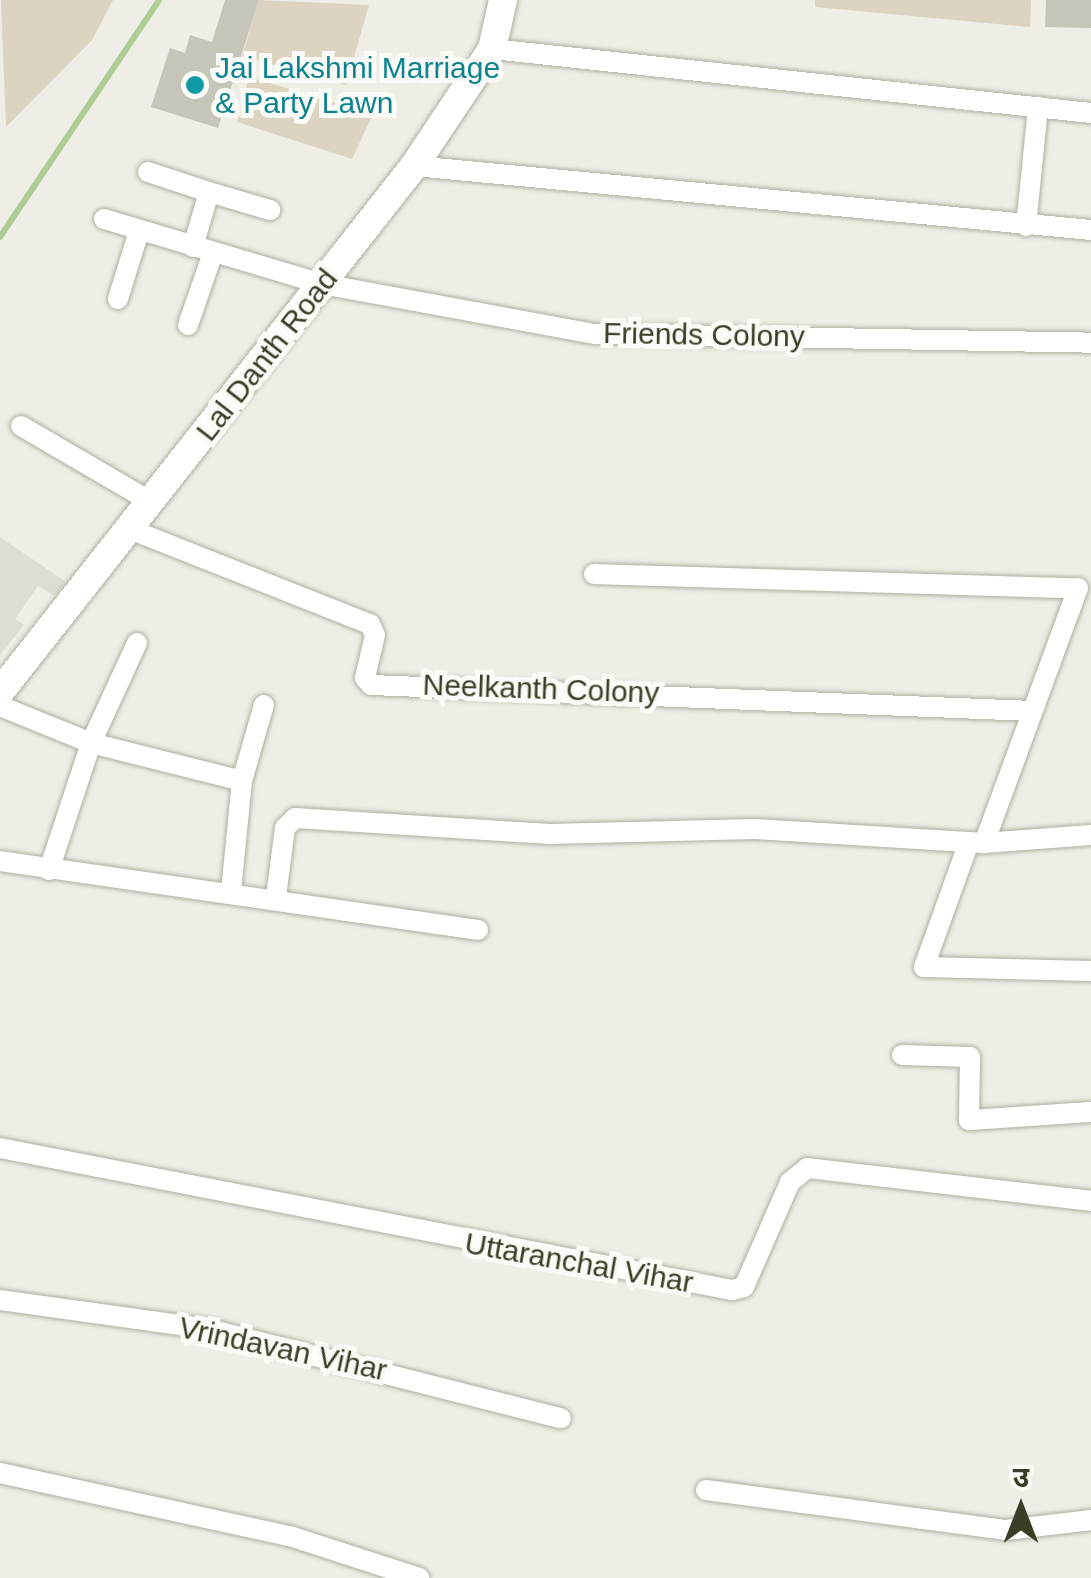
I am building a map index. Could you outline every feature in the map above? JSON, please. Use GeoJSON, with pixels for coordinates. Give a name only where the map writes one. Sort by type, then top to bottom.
{"type":"FeatureCollection","features":[{"type":"Feature","properties":{"kind":"street","name":"Lal Danth Road"},"geometry":{"type":"LineString","coordinates":[[0,692],[132,530],[414,166],[492,49],[503,0]]}},
{"type":"Feature","properties":{"kind":"street"},"geometry":{"type":"LineString","coordinates":[[492,49],[1091,113]]}},
{"type":"Feature","properties":{"kind":"street"},"geometry":{"type":"LineString","coordinates":[[1026,226],[1038,108]]}},
{"type":"Feature","properties":{"kind":"street"},"geometry":{"type":"LineString","coordinates":[[414,166],[1091,230]]}},
{"type":"Feature","properties":{"kind":"street"},"geometry":{"type":"LineString","coordinates":[[148,172],[270,210]]}},
{"type":"Feature","properties":{"kind":"street"},"geometry":{"type":"LineString","coordinates":[[188,326],[203,250],[208,192]]}},
{"type":"Feature","properties":{"kind":"street","name":"Friends Colony"},"geometry":{"type":"LineString","coordinates":[[104,220],[322,284],[595,334],[1091,343]]}},
{"type":"Feature","properties":{"kind":"street"},"geometry":{"type":"LineString","coordinates":[[118,299],[139,231]]}},
{"type":"Feature","properties":{"kind":"street"},"geometry":{"type":"LineString","coordinates":[[21,426],[153,503]]}},
{"type":"Feature","properties":{"kind":"street","name":"Neelkanth Colony"},"geometry":{"type":"LineString","coordinates":[[132,530],[370,624],[375,635],[364,678],[371,685],[1032,711]]}},
{"type":"Feature","properties":{"kind":"street"},"geometry":{"type":"LineString","coordinates":[[594,574],[1078,588],[1032,711],[924,967],[1091,971]]}},
{"type":"Feature","properties":{"kind":"street"},"geometry":{"type":"LineString","coordinates":[[49,870],[90,744],[137,643]]}},
{"type":"Feature","properties":{"kind":"street"},"geometry":{"type":"LineString","coordinates":[[231,892],[242,781],[264,705]]}},
{"type":"Feature","properties":{"kind":"street"},"geometry":{"type":"LineString","coordinates":[[0,706],[90,744],[242,781]]}},
{"type":"Feature","properties":{"kind":"street"},"geometry":{"type":"LineString","coordinates":[[276,897],[286,828],[295,818],[550,834],[754,829],[976,843],[1091,835]]}},
{"type":"Feature","properties":{"kind":"street"},"geometry":{"type":"LineString","coordinates":[[0,861],[276,897],[478,930]]}},
{"type":"Feature","properties":{"kind":"street"},"geometry":{"type":"LineString","coordinates":[[902,1056],[970,1057],[969,1120],[1091,1112]]}},
{"type":"Feature","properties":{"kind":"street","name":"Uttaranchal Vihar"},"geometry":{"type":"LineString","coordinates":[[0,1148],[732,1290],[744,1287],[790,1182],[807,1168],[1091,1201]]}},
{"type":"Feature","properties":{"kind":"street","name":"Vrindavan Vihar"},"geometry":{"type":"LineString","coordinates":[[0,1300],[208,1329],[561,1418]]}},
{"type":"Feature","properties":{"kind":"street"},"geometry":{"type":"LineString","coordinates":[[0,1472],[290,1536],[419,1578]]}},
{"type":"Feature","properties":{"kind":"street"},"geometry":{"type":"LineString","coordinates":[[706,1490],[1006,1530],[1091,1520]]}},
{"type":"Feature","properties":{"kind":"shaded area"},"geometry":{"type":"Polygon","coordinates":[[[1,0],[113,0],[92,40],[6,127],[1,0]]]}},
{"type":"Feature","properties":{"kind":"shaded area"},"geometry":{"type":"Polygon","coordinates":[[[259,0],[369,5],[346,85],[242,56],[259,0]]]}},
{"type":"Feature","properties":{"kind":"shaded area"},"geometry":{"type":"Polygon","coordinates":[[[815,0],[1031,0],[1030,27],[815,7],[815,0]]]}},
{"type":"Feature","properties":{"kind":"shaded area"},"geometry":{"type":"Polygon","coordinates":[[[249,77],[373,114],[352,159],[237,122],[249,77]]]}},
{"type":"Feature","properties":{"kind":"shaded area"},"geometry":{"type":"Polygon","coordinates":[[[0,537],[66,582],[54,596],[38,586],[15,619],[24,625],[0,655],[0,537]]]}},
{"type":"Feature","properties":{"kind":"building","name":"Jai Lakshmi Marriage & Party Lawn"},"geometry":{"type":"Polygon","coordinates":[[[225,0],[259,0],[218,128],[151,107],[170,48],[185,53],[190,35],[212,42],[225,0]]]}},
{"type":"Feature","properties":{"kind":"building"},"geometry":{"type":"Polygon","coordinates":[[[1046,0],[1091,0],[1091,28],[1045,27],[1046,0]]]}},
{"type":"Feature","properties":{"kind":"waterway"},"geometry":{"type":"LineString","coordinates":[[0,237],[159,0]]}},
{"type":"Feature","properties":{"kind":"place","name":"Jai Lakshmi Marriage & Party Lawn"},"geometry":{"type":"Point","coordinates":[195,85]}}]}
